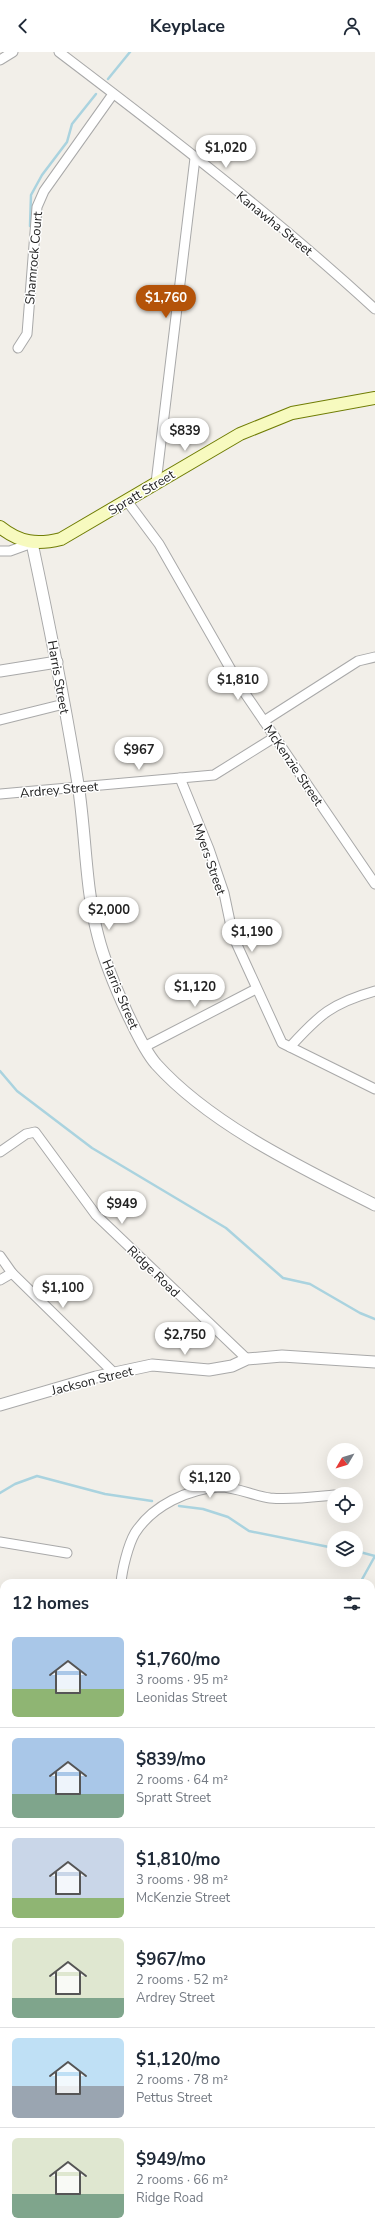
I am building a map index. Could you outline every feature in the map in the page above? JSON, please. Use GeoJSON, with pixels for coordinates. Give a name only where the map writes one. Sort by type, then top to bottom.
{"type":"FeatureCollection","features":[{"type":"Feature","properties":{"kind":"main road","name":"Spratt Street"},"geometry":{"type":"LineString","coordinates":[[0,526],[10,535],[32,543],[61,539],[240,434],[268,421],[307,410],[375,398]]}},
{"type":"Feature","properties":{"kind":"street"},"geometry":{"type":"LineString","coordinates":[[0,60],[13,52]]}},
{"type":"Feature","properties":{"kind":"street","name":"Kanawha Street"},"geometry":{"type":"LineString","coordinates":[[58,52],[195,158],[326,264],[375,309]]}},
{"type":"Feature","properties":{"kind":"street","name":"Shamrock Court"},"geometry":{"type":"LineString","coordinates":[[18,348],[27,334],[37,207],[44,191],[113,94]]}},
{"type":"Feature","properties":{"kind":"street"},"geometry":{"type":"LineString","coordinates":[[156,483],[195,158]]}},
{"type":"Feature","properties":{"kind":"street","name":"McKenzie Street"},"geometry":{"type":"LineString","coordinates":[[127,501],[159,544],[242,689],[375,884]]}},
{"type":"Feature","properties":{"kind":"street"},"geometry":{"type":"LineString","coordinates":[[0,551],[10,552],[32,543]]}},
{"type":"Feature","properties":{"kind":"street","name":"Harris Street"},"geometry":{"type":"LineString","coordinates":[[32,543],[57,662],[78,788],[98,935],[111,978],[144,1047],[155,1062],[174,1081],[244,1133],[286,1160],[375,1205]]}},
{"type":"Feature","properties":{"kind":"street"},"geometry":{"type":"LineString","coordinates":[[264,721],[358,661],[375,657]]}},
{"type":"Feature","properties":{"kind":"street"},"geometry":{"type":"LineString","coordinates":[[0,672],[57,662]]}},
{"type":"Feature","properties":{"kind":"street"},"geometry":{"type":"LineString","coordinates":[[0,720],[64,704]]}},
{"type":"Feature","properties":{"kind":"street","name":"Ardrey Street"},"geometry":{"type":"LineString","coordinates":[[0,794],[214,776],[275,736]]}},
{"type":"Feature","properties":{"kind":"street","name":"Myers Street"},"geometry":{"type":"LineString","coordinates":[[180,778],[209,848],[224,893],[233,936],[282,1043],[375,1089]]}},
{"type":"Feature","properties":{"kind":"street"},"geometry":{"type":"LineString","coordinates":[[144,1047],[256,989]]}},
{"type":"Feature","properties":{"kind":"street"},"geometry":{"type":"LineString","coordinates":[[290,1047],[314,1020],[330,1008],[348,999],[375,991]]}},
{"type":"Feature","properties":{"kind":"street","name":"Ridge Road"},"geometry":{"type":"LineString","coordinates":[[0,1152],[26,1134],[35,1132],[96,1215],[247,1359]]}},
{"type":"Feature","properties":{"kind":"street"},"geometry":{"type":"LineString","coordinates":[[0,1256],[12,1273],[114,1373]]}},
{"type":"Feature","properties":{"kind":"street"},"geometry":{"type":"LineString","coordinates":[[0,1280],[12,1273]]}},
{"type":"Feature","properties":{"kind":"street","name":"Jackson Street"},"geometry":{"type":"LineString","coordinates":[[0,1405],[114,1373],[152,1365],[209,1370],[232,1366],[247,1359],[282,1356],[375,1362]]}},
{"type":"Feature","properties":{"kind":"street"},"geometry":{"type":"LineString","coordinates":[[121,1579],[122,1571],[135,1534],[155,1511],[189,1492],[221,1487],[270,1498],[301,1499],[327,1496]]}},
{"type":"Feature","properties":{"kind":"street"},"geometry":{"type":"LineString","coordinates":[[0,1542],[67,1553]]}},
{"type":"Feature","properties":{"kind":"waterway"},"geometry":{"type":"LineString","coordinates":[[108,79],[130,52]]}},
{"type":"Feature","properties":{"kind":"waterway"},"geometry":{"type":"LineString","coordinates":[[30,226],[31,195],[42,175],[67,142],[72,124],[96,94]]}},
{"type":"Feature","properties":{"kind":"waterway"},"geometry":{"type":"LineString","coordinates":[[0,1071],[17,1091],[92,1148],[226,1228],[283,1278],[310,1284],[360,1313],[375,1319]]}},
{"type":"Feature","properties":{"kind":"waterway"},"geometry":{"type":"LineString","coordinates":[[0,1493],[15,1484],[37,1476],[105,1494],[152,1501]]}},
{"type":"Feature","properties":{"kind":"waterway"},"geometry":{"type":"LineString","coordinates":[[179,1506],[203,1509],[228,1517],[249,1531],[327,1547]]}},
{"type":"Feature","properties":{"kind":"waterway"},"geometry":{"type":"LineString","coordinates":[[363,1553],[375,1556]]}},
{"type":"Feature","properties":{"kind":"waterway"},"geometry":{"type":"LineString","coordinates":[[362,1579],[375,1556]]}}]}
